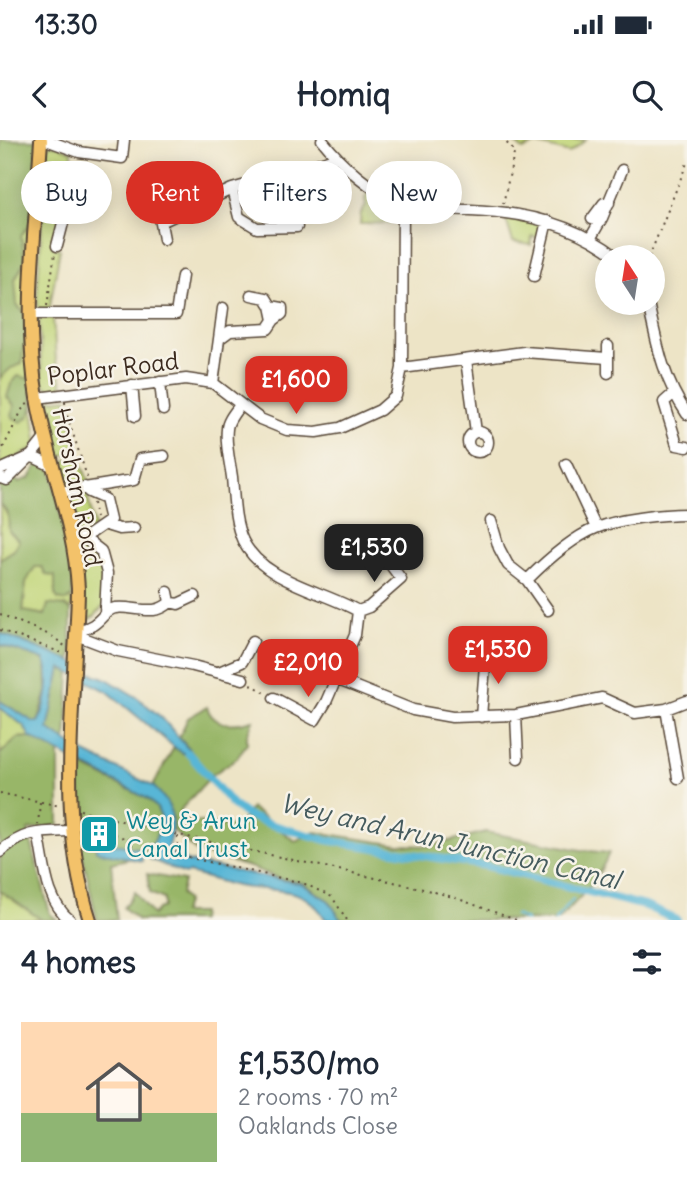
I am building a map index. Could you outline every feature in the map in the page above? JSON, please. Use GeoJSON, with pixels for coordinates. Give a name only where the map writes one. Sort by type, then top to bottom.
{"type":"FeatureCollection","features":[{"type":"Feature","properties":{"kind":"main road","name":"Horsham Road"},"geometry":{"type":"LineString","coordinates":[[41,161],[43,140]]}},
{"type":"Feature","properties":{"kind":"main road","name":"Horsham Road"},"geometry":{"type":"LineString","coordinates":[[36,224],[32,283],[39,314],[33,358],[37,398],[60,492],[78,539],[77,633],[73,654],[72,831],[79,885],[90,920]]}},
{"type":"Feature","properties":{"kind":"street"},"geometry":{"type":"LineString","coordinates":[[43,140],[79,152],[122,158],[124,140]]}},
{"type":"Feature","properties":{"kind":"street"},"geometry":{"type":"LineString","coordinates":[[322,140],[336,157],[366,182]]}},
{"type":"Feature","properties":{"kind":"street"},"geometry":{"type":"LineString","coordinates":[[224,193],[336,157]]}},
{"type":"Feature","properties":{"kind":"street"},"geometry":{"type":"LineString","coordinates":[[590,239],[622,170]]}},
{"type":"Feature","properties":{"kind":"street"},"geometry":{"type":"LineString","coordinates":[[232,189],[239,217],[257,229],[297,227]]}},
{"type":"Feature","properties":{"kind":"street"},"geometry":{"type":"LineString","coordinates":[[592,219],[604,202],[609,203]]}},
{"type":"Feature","properties":{"kind":"street"},"geometry":{"type":"LineString","coordinates":[[462,210],[501,212],[547,220],[599,245]]}},
{"type":"Feature","properties":{"kind":"street"},"geometry":{"type":"LineString","coordinates":[[534,276],[547,220]]}},
{"type":"Feature","properties":{"kind":"street"},"geometry":{"type":"LineString","coordinates":[[57,246],[63,224]]}},
{"type":"Feature","properties":{"kind":"street"},"geometry":{"type":"LineString","coordinates":[[161,224],[164,239]]}},
{"type":"Feature","properties":{"kind":"street","name":"Poplar Road"},"geometry":{"type":"LineString","coordinates":[[37,398],[187,379],[213,383],[260,419],[287,430],[316,432],[340,428],[380,410],[396,396],[402,368],[403,224]]}},
{"type":"Feature","properties":{"kind":"street"},"geometry":{"type":"LineString","coordinates":[[39,314],[176,314],[182,276]]}},
{"type":"Feature","properties":{"kind":"street"},"geometry":{"type":"LineString","coordinates":[[219,339],[230,331],[268,329],[274,320],[271,306],[266,298],[251,295]]}},
{"type":"Feature","properties":{"kind":"street"},"geometry":{"type":"LineString","coordinates":[[213,383],[223,308]]}},
{"type":"Feature","properties":{"kind":"street"},"geometry":{"type":"LineString","coordinates":[[650,315],[658,353],[673,394],[687,414]]}},
{"type":"Feature","properties":{"kind":"street"},"geometry":{"type":"LineString","coordinates":[[608,346],[608,373]]}},
{"type":"Feature","properties":{"kind":"street"},"geometry":{"type":"LineString","coordinates":[[402,368],[524,352],[607,358]]}},
{"type":"Feature","properties":{"kind":"street"},"geometry":{"type":"LineString","coordinates":[[466,360],[476,432]]}},
{"type":"Feature","properties":{"kind":"street"},"geometry":{"type":"LineString","coordinates":[[160,382],[163,410]]}},
{"type":"Feature","properties":{"kind":"street"},"geometry":{"type":"LineString","coordinates":[[132,384],[135,416]]}},
{"type":"Feature","properties":{"kind":"street"},"geometry":{"type":"LineString","coordinates":[[673,394],[664,401],[677,445],[687,447]]}},
{"type":"Feature","properties":{"kind":"street"},"geometry":{"type":"LineString","coordinates":[[240,405],[226,426],[237,520],[244,542],[258,561],[280,576],[337,599],[358,611],[369,607],[401,579],[384,556]]}},
{"type":"Feature","properties":{"kind":"street"},"geometry":{"type":"LineString","coordinates":[[0,478],[7,480],[46,437]]}},
{"type":"Feature","properties":{"kind":"street"},"geometry":{"type":"LineString","coordinates":[[0,470],[31,456],[54,467]]}},
{"type":"Feature","properties":{"kind":"street"},"geometry":{"type":"LineString","coordinates":[[60,492],[134,480],[140,459],[164,456]]}},
{"type":"Feature","properties":{"kind":"street"},"geometry":{"type":"LineString","coordinates":[[566,464],[596,528]]}},
{"type":"Feature","properties":{"kind":"street"},"geometry":{"type":"LineString","coordinates":[[78,539],[110,520],[107,502],[103,496],[88,489]]}},
{"type":"Feature","properties":{"kind":"street"},"geometry":{"type":"LineString","coordinates":[[527,580],[546,561],[596,528],[669,514],[687,514]]}},
{"type":"Feature","properties":{"kind":"street"},"geometry":{"type":"LineString","coordinates":[[491,521],[499,548],[508,565],[527,580],[548,610]]}},
{"type":"Feature","properties":{"kind":"street"},"geometry":{"type":"LineString","coordinates":[[102,527],[119,530],[134,528]]}},
{"type":"Feature","properties":{"kind":"street"},"geometry":{"type":"LineString","coordinates":[[77,633],[100,622],[105,613],[107,573],[101,551],[78,539]]}},
{"type":"Feature","properties":{"kind":"street"},"geometry":{"type":"LineString","coordinates":[[105,613],[115,608],[141,611],[166,606],[169,597],[178,604],[195,596]]}},
{"type":"Feature","properties":{"kind":"street"},"geometry":{"type":"LineString","coordinates":[[274,698],[315,720],[326,702],[355,635],[358,611]]}},
{"type":"Feature","properties":{"kind":"street"},"geometry":{"type":"LineString","coordinates":[[77,633],[118,651],[243,679]]}},
{"type":"Feature","properties":{"kind":"street"},"geometry":{"type":"LineString","coordinates":[[219,672],[242,663],[253,641]]}},
{"type":"Feature","properties":{"kind":"street"},"geometry":{"type":"LineString","coordinates":[[481,717],[486,652]]}},
{"type":"Feature","properties":{"kind":"street"},"geometry":{"type":"LineString","coordinates":[[336,679],[414,710],[452,717],[516,715],[602,698],[635,713],[666,709],[687,701]]}},
{"type":"Feature","properties":{"kind":"street"},"geometry":{"type":"LineString","coordinates":[[666,709],[678,778]]}},
{"type":"Feature","properties":{"kind":"street"},"geometry":{"type":"LineString","coordinates":[[516,715],[518,758]]}},
{"type":"Feature","properties":{"kind":"street"},"geometry":{"type":"LineString","coordinates":[[0,852],[14,839],[38,833],[72,831]]}},
{"type":"Feature","properties":{"kind":"street"},"geometry":{"type":"LineString","coordinates":[[38,833],[52,898],[70,920]]}},
{"type":"Feature","properties":{"kind":"path"},"geometry":{"type":"LineString","coordinates":[[501,212],[514,154],[514,150],[504,140]]}},
{"type":"Feature","properties":{"kind":"path"},"geometry":{"type":"LineString","coordinates":[[654,245],[687,163]]}},
{"type":"Feature","properties":{"kind":"path"},"geometry":{"type":"LineString","coordinates":[[39,314],[57,246]]}},
{"type":"Feature","properties":{"kind":"path"},"geometry":{"type":"LineString","coordinates":[[64,394],[66,412],[81,452],[88,489],[102,527]]}},
{"type":"Feature","properties":{"kind":"path"},"geometry":{"type":"LineString","coordinates":[[0,454],[24,406],[37,398]]}},
{"type":"Feature","properties":{"kind":"path"},"geometry":{"type":"LineString","coordinates":[[0,614],[51,636],[73,654]]}},
{"type":"Feature","properties":{"kind":"path"},"geometry":{"type":"LineString","coordinates":[[0,630],[69,656],[73,654]]}},
{"type":"Feature","properties":{"kind":"path"},"geometry":{"type":"LineString","coordinates":[[243,679],[274,698]]}},
{"type":"Feature","properties":{"kind":"path"},"geometry":{"type":"LineString","coordinates":[[0,793],[412,886],[516,920]]}},
{"type":"Feature","properties":{"kind":"path"},"geometry":{"type":"LineString","coordinates":[[38,833],[40,802]]}},
{"type":"Feature","properties":{"kind":"path"},"geometry":{"type":"LineString","coordinates":[[88,813],[96,827],[103,832],[132,841],[132,846]]}},
{"type":"Feature","properties":{"kind":"path"},"geometry":{"type":"LineString","coordinates":[[178,835],[177,851],[191,858],[303,883],[332,897],[347,920]]}},
{"type":"Feature","properties":{"kind":"path"},"geometry":{"type":"LineString","coordinates":[[502,915],[503,920]]}},
{"type":"Feature","properties":{"kind":"green space"},"geometry":{"type":"Polygon","coordinates":[[[0,140],[37,140],[36,161],[21,161],[21,224],[34,224],[29,372],[37,441],[33,449],[0,466],[0,140]]]}},
{"type":"Feature","properties":{"kind":"green space"},"geometry":{"type":"Polygon","coordinates":[[[0,140],[37,140],[36,161],[21,161],[21,224],[31,224],[21,235],[25,261],[15,279],[17,305],[28,317],[28,342],[23,348],[22,364],[11,368],[0,378],[0,140]]]}},
{"type":"Feature","properties":{"kind":"green space"},"geometry":{"type":"Polygon","coordinates":[[[512,140],[586,140],[569,153],[536,144],[523,150],[512,140]]]}},
{"type":"Feature","properties":{"kind":"green space"},"geometry":{"type":"Polygon","coordinates":[[[51,144],[72,151],[72,161],[47,161],[48,146],[51,144]]]}},
{"type":"Feature","properties":{"kind":"green space"},"geometry":{"type":"Polygon","coordinates":[[[366,206],[366,224],[360,224],[361,213],[366,206]]]}},
{"type":"Feature","properties":{"kind":"green space"},"geometry":{"type":"Polygon","coordinates":[[[505,216],[542,223],[540,238],[532,236],[531,245],[513,242],[505,216]]]}},
{"type":"Feature","properties":{"kind":"green space"},"geometry":{"type":"Polygon","coordinates":[[[42,224],[60,224],[52,244],[54,248],[60,249],[49,311],[39,311],[37,299],[42,224]]]}},
{"type":"Feature","properties":{"kind":"green space"},"geometry":{"type":"Polygon","coordinates":[[[53,317],[56,361],[63,388],[52,390],[44,385],[42,378],[39,319],[53,317]]]}},
{"type":"Feature","properties":{"kind":"green space"},"geometry":{"type":"Polygon","coordinates":[[[18,376],[30,379],[33,398],[30,414],[21,422],[12,417],[14,405],[7,397],[11,384],[18,376]]]}},
{"type":"Feature","properties":{"kind":"green space"},"geometry":{"type":"Polygon","coordinates":[[[67,398],[77,450],[58,458],[46,401],[67,398]]]}},
{"type":"Feature","properties":{"kind":"green space"},"geometry":{"type":"Polygon","coordinates":[[[78,456],[90,485],[65,489],[59,463],[78,456]]]}},
{"type":"Feature","properties":{"kind":"green space"},"geometry":{"type":"Polygon","coordinates":[[[39,463],[52,470],[73,577],[72,597],[67,601],[58,599],[55,594],[55,576],[46,575],[42,567],[35,567],[26,582],[23,611],[45,615],[48,604],[65,606],[71,610],[71,661],[0,633],[0,559],[14,550],[19,541],[9,531],[8,514],[0,503],[0,482],[13,479],[19,482],[30,478],[39,463]]]}},
{"type":"Feature","properties":{"kind":"green space"},"geometry":{"type":"Polygon","coordinates":[[[86,490],[95,528],[77,535],[67,493],[86,490]]]}},
{"type":"Feature","properties":{"kind":"green space"},"geometry":{"type":"Polygon","coordinates":[[[0,503],[19,541],[14,550],[0,559],[0,503]]]}},
{"type":"Feature","properties":{"kind":"green space"},"geometry":{"type":"Polygon","coordinates":[[[78,546],[98,553],[104,573],[105,604],[95,616],[81,623],[78,546]]]}},
{"type":"Feature","properties":{"kind":"green space"},"geometry":{"type":"Polygon","coordinates":[[[34,567],[42,567],[55,575],[55,594],[72,597],[71,610],[65,606],[46,615],[23,611],[26,582],[34,567]]]}},
{"type":"Feature","properties":{"kind":"green space"},"geometry":{"type":"Polygon","coordinates":[[[0,645],[39,658],[46,663],[47,691],[38,722],[0,701],[0,645]]]}},
{"type":"Feature","properties":{"kind":"green space"},"geometry":{"type":"Polygon","coordinates":[[[61,668],[70,672],[66,741],[48,729],[61,668]]]}},
{"type":"Feature","properties":{"kind":"green space"},"geometry":{"type":"Polygon","coordinates":[[[207,707],[210,714],[220,722],[232,724],[253,720],[247,743],[237,758],[212,775],[182,808],[179,816],[184,820],[238,827],[251,808],[295,841],[315,832],[399,845],[430,846],[486,832],[609,853],[594,881],[558,920],[341,920],[329,901],[303,883],[281,879],[197,852],[173,830],[173,818],[153,786],[174,747],[180,752],[192,753],[179,737],[188,718],[207,707]]]}},
{"type":"Feature","properties":{"kind":"green space"},"geometry":{"type":"Polygon","coordinates":[[[0,708],[24,726],[30,737],[17,738],[0,754],[0,708]]]}},
{"type":"Feature","properties":{"kind":"green space"},"geometry":{"type":"Polygon","coordinates":[[[30,737],[59,752],[59,825],[28,830],[50,914],[58,920],[42,920],[0,891],[0,754],[17,738],[30,737]]]}},
{"type":"Feature","properties":{"kind":"green space"},"geometry":{"type":"Polygon","coordinates":[[[78,764],[148,799],[157,808],[162,820],[155,840],[140,856],[111,863],[117,920],[97,920],[80,844],[78,764]]]}},
{"type":"Feature","properties":{"kind":"green space"},"geometry":{"type":"Polygon","coordinates":[[[147,874],[184,881],[181,894],[187,901],[182,913],[201,913],[200,920],[138,920],[124,908],[135,892],[153,915],[164,907],[164,899],[150,893],[147,874]]]}},
{"type":"Feature","properties":{"kind":"green space"},"geometry":{"type":"Polygon","coordinates":[[[0,891],[42,920],[0,920],[0,891]]]}},
{"type":"Feature","properties":{"kind":"water"},"geometry":{"type":"Polygon","coordinates":[[[0,633],[71,661],[138,698],[162,718],[192,753],[195,759],[179,751],[107,691],[61,668],[48,729],[83,752],[153,786],[160,793],[171,814],[172,829],[168,847],[173,856],[190,862],[302,884],[329,901],[341,920],[326,920],[317,908],[298,894],[237,886],[185,874],[150,859],[148,850],[155,840],[162,820],[157,808],[148,799],[30,737],[24,726],[0,708],[0,701],[38,722],[46,700],[48,674],[44,660],[0,645],[0,633]]]}},
{"type":"Feature","properties":{"kind":"water"},"geometry":{"type":"Polygon","coordinates":[[[95,840],[141,849],[142,861],[96,851],[95,840]]]}},
{"type":"Feature","properties":{"kind":"waterway","name":"Wey and Arun Junction Canal"},"geometry":{"type":"LineString","coordinates":[[188,753],[233,805],[248,816],[269,824],[326,840],[487,866],[645,906],[677,920]]}},
{"type":"Feature","properties":{"kind":"waterway"},"geometry":{"type":"LineString","coordinates":[[555,920],[573,899]]}},
{"type":"Feature","properties":{"kind":"waterway"},"geometry":{"type":"LineString","coordinates":[[515,915],[526,920]]}},
{"type":"Feature","properties":{"kind":"place","name":"Wey & Arun Canal Trust"},"geometry":{"type":"Point","coordinates":[99,834]}}]}
